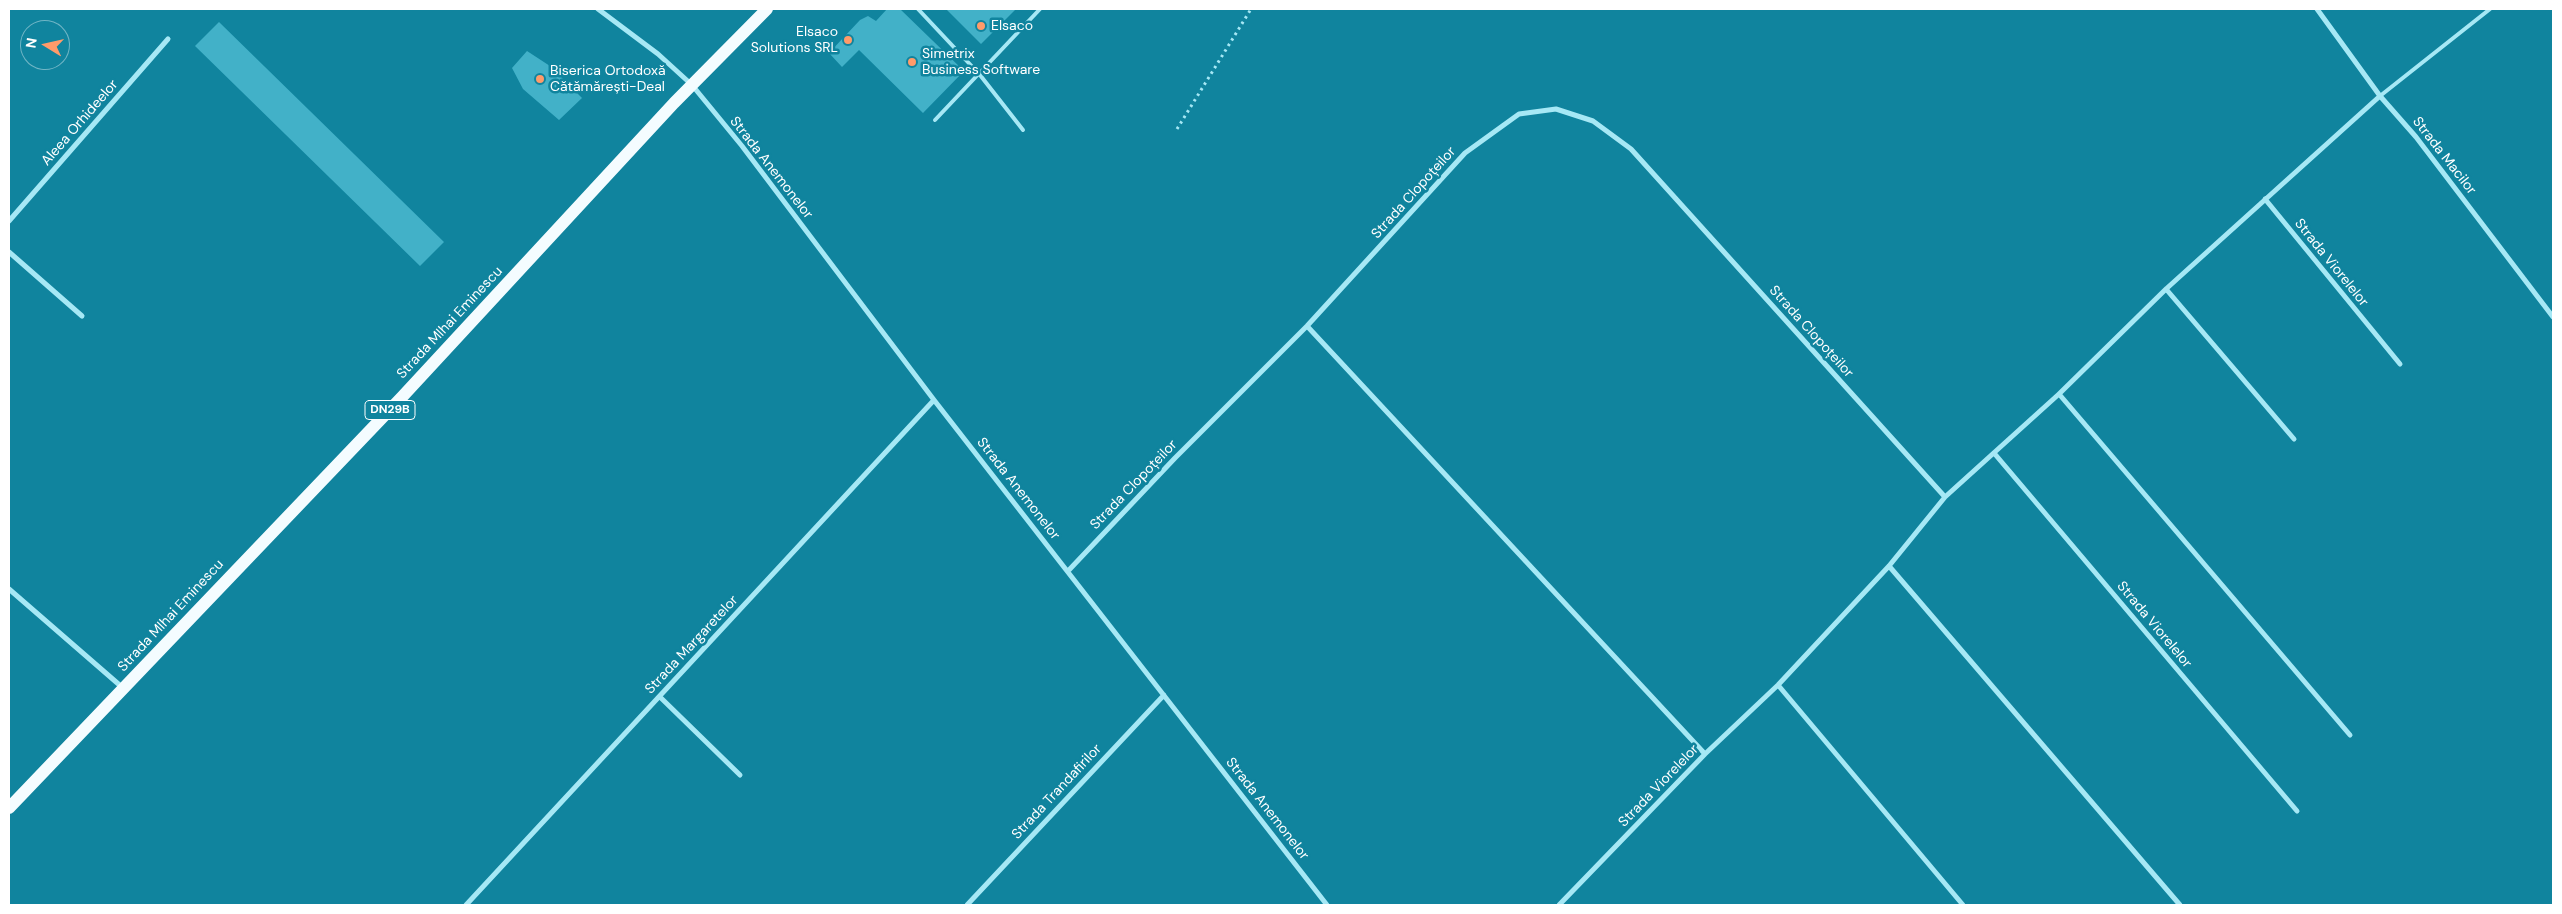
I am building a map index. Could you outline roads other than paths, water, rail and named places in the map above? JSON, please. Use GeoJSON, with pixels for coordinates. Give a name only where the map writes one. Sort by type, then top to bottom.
{"type":"FeatureCollection","features":[{"type":"Feature","properties":{"kind":"main road","name":"Strada MIhai Eminescu"},"geometry":{"type":"LineString","coordinates":[[9,808],[402,397],[692,85],[767,9]]}},
{"type":"Feature","properties":{"kind":"street","name":"Strada Anemonelor"},"geometry":{"type":"LineString","coordinates":[[598,9],[658,54],[692,85],[742,146],[934,400],[1069,570],[1327,905]]}},
{"type":"Feature","properties":{"kind":"street","name":"Strada Macilor"},"geometry":{"type":"LineString","coordinates":[[2317,9],[2380,96],[2416,137],[2553,317]]}},
{"type":"Feature","properties":{"kind":"street","name":"Aleea Orhideelor"},"geometry":{"type":"LineString","coordinates":[[9,222],[168,39]]}},
{"type":"Feature","properties":{"kind":"street","name":"Strada Viorelelor"},"geometry":{"type":"LineString","coordinates":[[1559,905],[1705,754],[1778,685],[1889,566],[1945,496],[2059,394],[2166,289],[2380,96]]}},
{"type":"Feature","properties":{"kind":"street","name":"Strada Clopoțeilor"},"geometry":{"type":"LineString","coordinates":[[1069,570],[1175,458],[1307,326],[1465,153],[1519,114],[1556,109],[1593,121],[1631,149],[1945,496]]}},
{"type":"Feature","properties":{"kind":"street","name":"Strada Viorelelor"},"geometry":{"type":"LineString","coordinates":[[2265,199],[2400,364]]}},
{"type":"Feature","properties":{"kind":"street"},"geometry":{"type":"LineString","coordinates":[[9,252],[82,316]]}},
{"type":"Feature","properties":{"kind":"street"},"geometry":{"type":"LineString","coordinates":[[2166,289],[2294,439]]}},
{"type":"Feature","properties":{"kind":"street"},"geometry":{"type":"LineString","coordinates":[[1307,326],[1705,754]]}},
{"type":"Feature","properties":{"kind":"street"},"geometry":{"type":"LineString","coordinates":[[2059,394],[2350,735]]}},
{"type":"Feature","properties":{"kind":"street","name":"Strada Margaretelor"},"geometry":{"type":"LineString","coordinates":[[466,905],[934,400]]}},
{"type":"Feature","properties":{"kind":"street","name":"Strada Viorelelor"},"geometry":{"type":"LineString","coordinates":[[1994,453],[2297,811]]}},
{"type":"Feature","properties":{"kind":"street"},"geometry":{"type":"LineString","coordinates":[[1889,566],[2180,905]]}},
{"type":"Feature","properties":{"kind":"street"},"geometry":{"type":"LineString","coordinates":[[9,589],[124,688]]}},
{"type":"Feature","properties":{"kind":"street"},"geometry":{"type":"LineString","coordinates":[[1778,685],[1963,905]]}},
{"type":"Feature","properties":{"kind":"street","name":"Strada Trandafirilor"},"geometry":{"type":"LineString","coordinates":[[967,905],[1164,695]]}},
{"type":"Feature","properties":{"kind":"street"},"geometry":{"type":"LineString","coordinates":[[660,697],[740,776]]}},
{"type":"Feature","properties":{"kind":"lane"},"geometry":{"type":"LineString","coordinates":[[918,9],[980,75],[1023,130]]}},
{"type":"Feature","properties":{"kind":"lane"},"geometry":{"type":"LineString","coordinates":[[935,120],[980,75],[1040,9]]}},
{"type":"Feature","properties":{"kind":"lane"},"geometry":{"type":"LineString","coordinates":[[2380,96],[2490,9]]}},
{"type":"Feature","properties":{"kind":"place","name":"Elsaco"},"geometry":{"type":"Point","coordinates":[981,26]}},
{"type":"Feature","properties":{"kind":"place","name":"Elsaco Solutions SRL"},"geometry":{"type":"Point","coordinates":[848,40]}},
{"type":"Feature","properties":{"kind":"place","name":"Simetrix Business Software"},"geometry":{"type":"Point","coordinates":[912,62]}},
{"type":"Feature","properties":{"kind":"place","name":"Biserica Ortodoxă Cătămărești-Deal"},"geometry":{"type":"Point","coordinates":[540,79]}}]}
